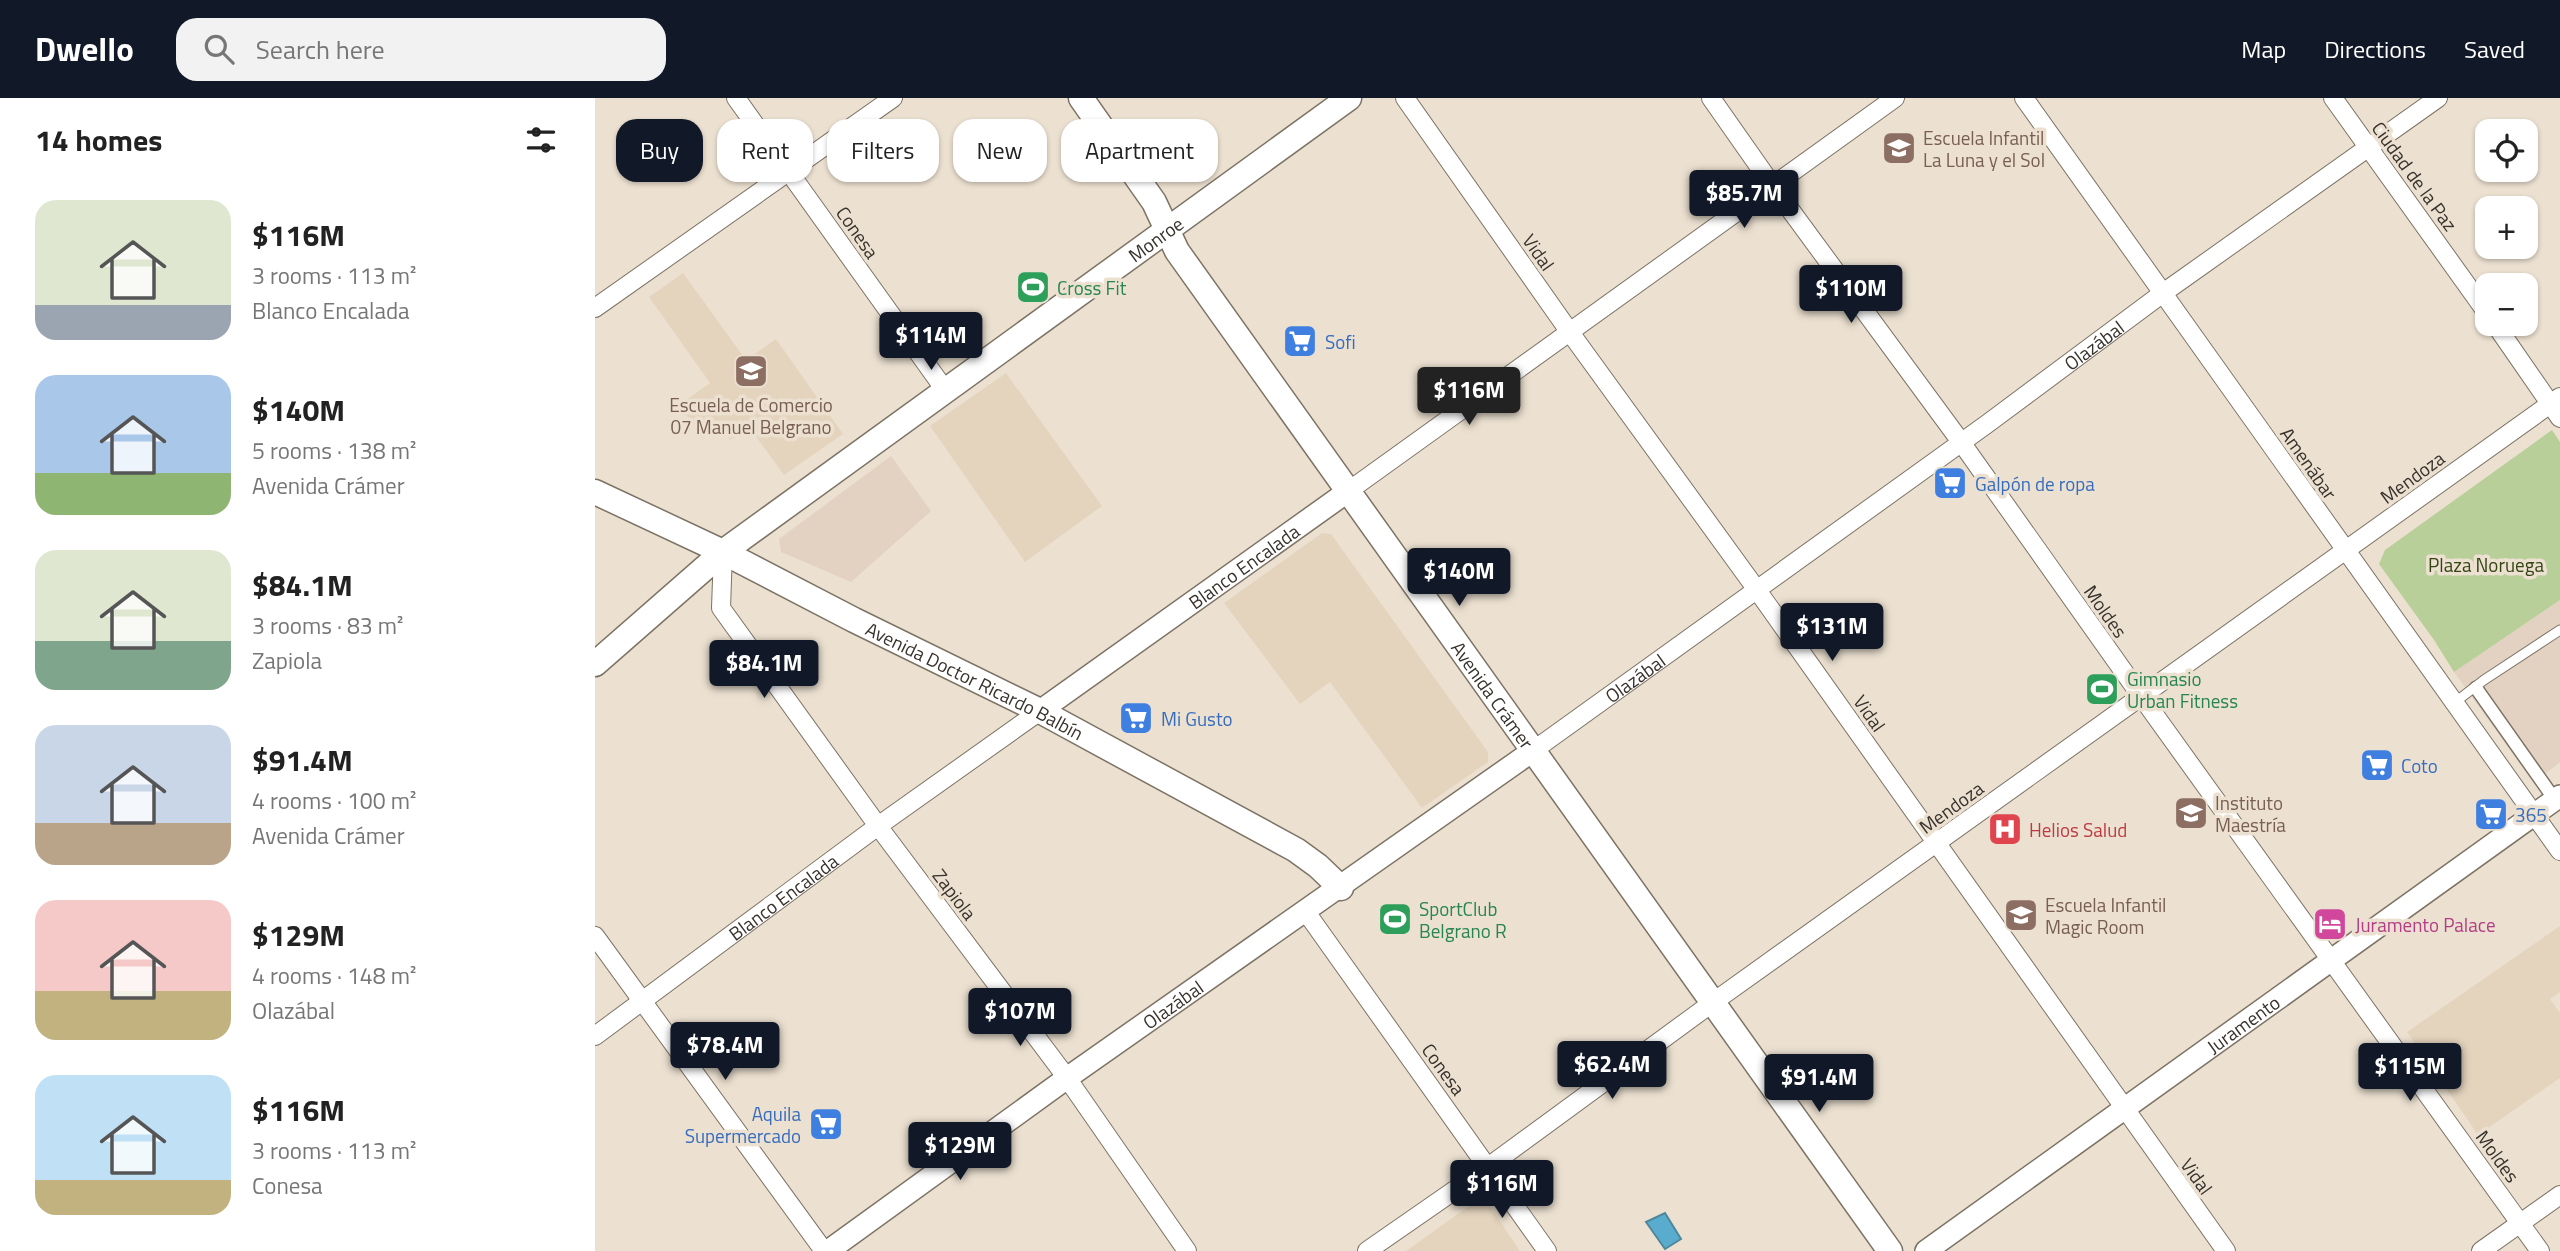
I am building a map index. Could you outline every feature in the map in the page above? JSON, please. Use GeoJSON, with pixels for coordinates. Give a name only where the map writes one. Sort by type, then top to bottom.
{"type":"FeatureCollection","features":[{"type":"Feature","properties":{"kind":"main road","name":"Avenida Crámer"},"geometry":{"type":"LineString","coordinates":[[1081,98],[1154,202],[1177,251],[1890,1251]]}},
{"type":"Feature","properties":{"kind":"main road","name":"Monroe"},"geometry":{"type":"LineString","coordinates":[[595,664],[723,552],[1349,98]]}},
{"type":"Feature","properties":{"kind":"main road","name":"Avenida Doctor Ricardo Balbín"},"geometry":{"type":"LineString","coordinates":[[595,492],[723,552],[1040,711],[1296,850],[1341,888]]}},
{"type":"Feature","properties":{"kind":"street","name":"Conesa"},"geometry":{"type":"LineString","coordinates":[[736,98],[751,119]]}},
{"type":"Feature","properties":{"kind":"street"},"geometry":{"type":"LineString","coordinates":[[813,153],[893,98]]}},
{"type":"Feature","properties":{"kind":"street","name":"Vidal"},"geometry":{"type":"LineString","coordinates":[[1405,98],[2225,1251]]}},
{"type":"Feature","properties":{"kind":"street","name":"Moldes"},"geometry":{"type":"LineString","coordinates":[[1711,98],[1961,442],[2540,1251]]}},
{"type":"Feature","properties":{"kind":"street","name":"Blanco Encalada"},"geometry":{"type":"LineString","coordinates":[[595,1036],[879,826],[1895,98]]}},
{"type":"Feature","properties":{"kind":"street","name":"Amenábar"},"geometry":{"type":"LineString","coordinates":[[2024,98],[2560,851]]}},
{"type":"Feature","properties":{"kind":"street","name":"Ciudad de la Paz"},"geometry":{"type":"LineString","coordinates":[[2333,98],[2475,296]]}},
{"type":"Feature","properties":{"kind":"street","name":"Olazábal"},"geometry":{"type":"LineString","coordinates":[[826,1251],[1534,750],[2163,293],[2438,98]]}},
{"type":"Feature","properties":{"kind":"street"},"geometry":{"type":"LineString","coordinates":[[595,308],[772,182]]}},
{"type":"Feature","properties":{"kind":"street","name":"Conesa"},"geometry":{"type":"LineString","coordinates":[[798,182],[945,390]]}},
{"type":"Feature","properties":{"kind":"street"},"geometry":{"type":"LineString","coordinates":[[2504,336],[2557,406]]}},
{"type":"Feature","properties":{"kind":"street","name":"Mendoza"},"geometry":{"type":"LineString","coordinates":[[1367,1251],[1488,1167],[1712,1003],[2345,550],[2557,406]]}},
{"type":"Feature","properties":{"kind":"street","name":"Zapiola"},"geometry":{"type":"LineString","coordinates":[[723,552],[722,608],[879,826],[1067,1078],[1187,1251]]}},
{"type":"Feature","properties":{"kind":"street"},"geometry":{"type":"LineString","coordinates":[[2476,688],[2558,798]]}},
{"type":"Feature","properties":{"kind":"street","name":"Juramento"},"geometry":{"type":"LineString","coordinates":[[1926,1251],[2558,798]]}},
{"type":"Feature","properties":{"kind":"street","name":"Conesa"},"geometry":{"type":"LineString","coordinates":[[1306,912],[1547,1251]]}},
{"type":"Feature","properties":{"kind":"street"},"geometry":{"type":"LineString","coordinates":[[595,936],[826,1251]]}},
{"type":"Feature","properties":{"kind":"street"},"geometry":{"type":"LineString","coordinates":[[2481,1251],[2560,1195]]}},
{"type":"Feature","properties":{"kind":"lane"},"geometry":{"type":"LineString","coordinates":[[2454,703],[2560,630]]}},
{"type":"Feature","properties":{"kind":"shaded area","name":"Escuela de Comercio 07 Manuel Belgrano"},"geometry":{"type":"Polygon","coordinates":[[[683,273],[746,360],[776,339],[843,434],[784,475],[749,427],[730,440],[720,427],[703,438],[679,405],[710,383],[649,297],[683,273]]]}},
{"type":"Feature","properties":{"kind":"shaded area"},"geometry":{"type":"Polygon","coordinates":[[[1006,373],[1102,506],[1025,562],[930,426],[1006,373]]]}},
{"type":"Feature","properties":{"kind":"shaded area"},"geometry":{"type":"Polygon","coordinates":[[[891,456],[931,511],[851,582],[781,552],[779,539],[891,456]]]}},
{"type":"Feature","properties":{"kind":"shaded area"},"geometry":{"type":"Polygon","coordinates":[[[1322,533],[1331,534],[1488,752],[1488,762],[1422,808],[1330,682],[1300,704],[1224,603],[1322,533]]]}},
{"type":"Feature","properties":{"kind":"shaded area"},"geometry":{"type":"Polygon","coordinates":[[[2560,600],[2560,762],[2534,783],[2454,672],[2560,600]]]}},
{"type":"Feature","properties":{"kind":"shaded area"},"geometry":{"type":"Polygon","coordinates":[[[2560,926],[2560,992],[2550,999],[2560,1013],[2560,1078],[2478,1135],[2407,1032],[2560,926]]]}},
{"type":"Feature","properties":{"kind":"shaded area"},"geometry":{"type":"Polygon","coordinates":[[[1483,1196],[1520,1251],[1406,1251],[1483,1196]]]}},
{"type":"Feature","properties":{"kind":"green space","name":"Plaza Noruega"},"geometry":{"type":"Polygon","coordinates":[[[2552,430],[2560,442],[2560,600],[2454,672],[2379,564],[2385,550],[2552,430]]]}},
{"type":"Feature","properties":{"kind":"water"},"geometry":{"type":"Polygon","coordinates":[[[1665,1213],[1681,1239],[1665,1249],[1646,1222],[1665,1213]]]}},
{"type":"Feature","properties":{"kind":"place","name":"Escuela Infantil La Luna y el Sol"},"geometry":{"type":"Point","coordinates":[1899,148]}},
{"type":"Feature","properties":{"kind":"place","name":"Cross Fit"},"geometry":{"type":"Point","coordinates":[1033,287]}},
{"type":"Feature","properties":{"kind":"place","name":"Sofi"},"geometry":{"type":"Point","coordinates":[1300,341]}},
{"type":"Feature","properties":{"kind":"place","name":"Escuela de Comercio 07 Manuel Belgrano"},"geometry":{"type":"Point","coordinates":[751,371]}},
{"type":"Feature","properties":{"kind":"place","name":"Galpón de ropa"},"geometry":{"type":"Point","coordinates":[1950,483]}},
{"type":"Feature","properties":{"kind":"place","name":"Gimnasio Urban Fitness"},"geometry":{"type":"Point","coordinates":[2102,689]}},
{"type":"Feature","properties":{"kind":"place","name":"Mi Gusto"},"geometry":{"type":"Point","coordinates":[1136,718]}},
{"type":"Feature","properties":{"kind":"place","name":"Coto"},"geometry":{"type":"Point","coordinates":[2377,765]}},
{"type":"Feature","properties":{"kind":"place","name":"Instituto Maestría"},"geometry":{"type":"Point","coordinates":[2191,813]}},
{"type":"Feature","properties":{"kind":"place","name":"365"},"geometry":{"type":"Point","coordinates":[2491,814]}},
{"type":"Feature","properties":{"kind":"place","name":"Helios Salud"},"geometry":{"type":"Point","coordinates":[2005,829]}},
{"type":"Feature","properties":{"kind":"place","name":"Escuela Infantil Magic Room"},"geometry":{"type":"Point","coordinates":[2021,915]}},
{"type":"Feature","properties":{"kind":"place","name":"SportClub Belgrano R"},"geometry":{"type":"Point","coordinates":[1395,919]}},
{"type":"Feature","properties":{"kind":"place","name":"Juramento Palace"},"geometry":{"type":"Point","coordinates":[2330,924]}},
{"type":"Feature","properties":{"kind":"place","name":"Aquila Supermercado"},"geometry":{"type":"Point","coordinates":[826,1124]}}]}
